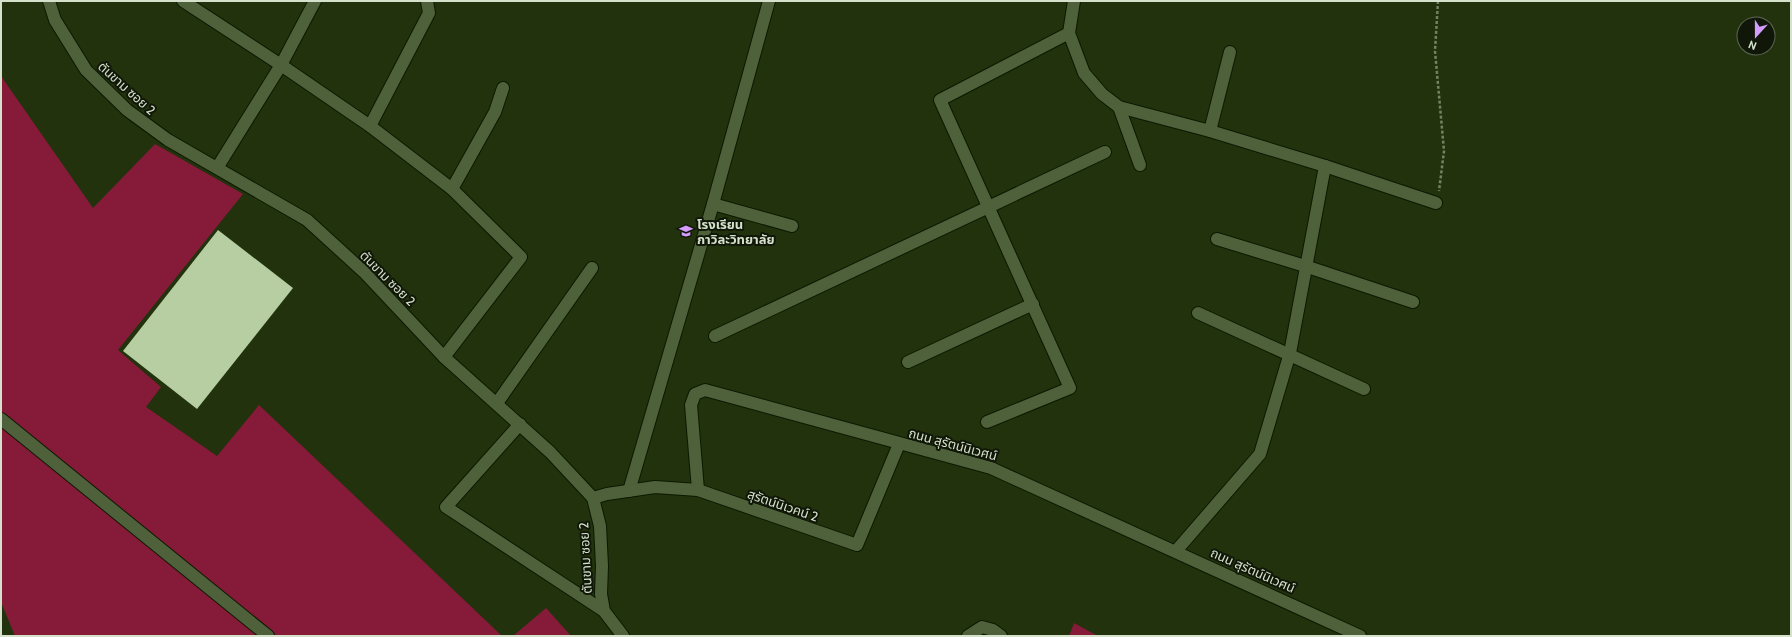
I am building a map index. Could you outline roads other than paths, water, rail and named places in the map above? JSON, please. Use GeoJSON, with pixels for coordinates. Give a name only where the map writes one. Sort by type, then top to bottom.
{"type":"FeatureCollection","features":[{"type":"Feature","properties":{"kind":"street","name":"ตันขาม ซอย 2"},"geometry":{"type":"LineString","coordinates":[[49,1],[55,20],[86,70],[133,114],[168,140],[307,220],[364,272],[444,357],[550,452],[592,498],[600,526],[602,566],[601,594],[604,611],[623,636]]}},
{"type":"Feature","properties":{"kind":"street"},"geometry":{"type":"LineString","coordinates":[[183,1],[281,65],[370,126],[452,189],[521,257],[444,357]]}},
{"type":"Feature","properties":{"kind":"street"},"geometry":{"type":"LineString","coordinates":[[216,168],[281,65],[315,1]]}},
{"type":"Feature","properties":{"kind":"street"},"geometry":{"type":"LineString","coordinates":[[370,126],[429,13],[427,1]]}},
{"type":"Feature","properties":{"kind":"street"},"geometry":{"type":"LineString","coordinates":[[629,491],[713,204],[769,1]]}},
{"type":"Feature","properties":{"kind":"street"},"geometry":{"type":"LineString","coordinates":[[1074,1],[1068,33],[1084,73],[1102,94],[1119,107],[1210,131],[1325,166],[1436,203]]}},
{"type":"Feature","properties":{"kind":"street"},"geometry":{"type":"LineString","coordinates":[[987,422],[1070,388],[940,100],[1068,33]]}},
{"type":"Feature","properties":{"kind":"street"},"geometry":{"type":"LineString","coordinates":[[1210,131],[1230,52]]}},
{"type":"Feature","properties":{"kind":"street"},"geometry":{"type":"LineString","coordinates":[[452,189],[495,112],[503,88]]}},
{"type":"Feature","properties":{"kind":"street"},"geometry":{"type":"LineString","coordinates":[[1119,107],[1140,165]]}},
{"type":"Feature","properties":{"kind":"street"},"geometry":{"type":"LineString","coordinates":[[716,336],[1105,152]]}},
{"type":"Feature","properties":{"kind":"street"},"geometry":{"type":"LineString","coordinates":[[1176,551],[1260,454],[1290,353],[1325,166]]}},
{"type":"Feature","properties":{"kind":"street"},"geometry":{"type":"LineString","coordinates":[[713,204],[792,226]]}},
{"type":"Feature","properties":{"kind":"street"},"geometry":{"type":"LineString","coordinates":[[1217,239],[1306,266],[1413,302]]}},
{"type":"Feature","properties":{"kind":"street"},"geometry":{"type":"LineString","coordinates":[[497,403],[592,268]]}},
{"type":"Feature","properties":{"kind":"street"},"geometry":{"type":"LineString","coordinates":[[908,362],[1032,304]]}},
{"type":"Feature","properties":{"kind":"street"},"geometry":{"type":"LineString","coordinates":[[1198,313],[1290,353],[1364,389]]}},
{"type":"Feature","properties":{"kind":"street","name":"ถนน สุรัตน์นิเวศน์"},"geometry":{"type":"LineString","coordinates":[[698,490],[691,405],[695,394],[705,390],[991,468],[1325,618],[1360,636]]}},
{"type":"Feature","properties":{"kind":"street"},"geometry":{"type":"LineString","coordinates":[[1,418],[268,636]]}},
{"type":"Feature","properties":{"kind":"street"},"geometry":{"type":"LineString","coordinates":[[520,424],[446,508],[604,611]]}},
{"type":"Feature","properties":{"kind":"street","name":"สุรัตน์นิเวคน์ 2"},"geometry":{"type":"LineString","coordinates":[[592,498],[607,494],[655,487],[698,490],[857,545],[899,444]]}},
{"type":"Feature","properties":{"kind":"street"},"geometry":{"type":"LineString","coordinates":[[968,636],[982,627],[993,630],[1001,636]]}},
{"type":"Feature","properties":{"kind":"place","name":"โรงเรียน กาวิละวิทยาลัย"},"geometry":{"type":"Point","coordinates":[686,231]}}]}
